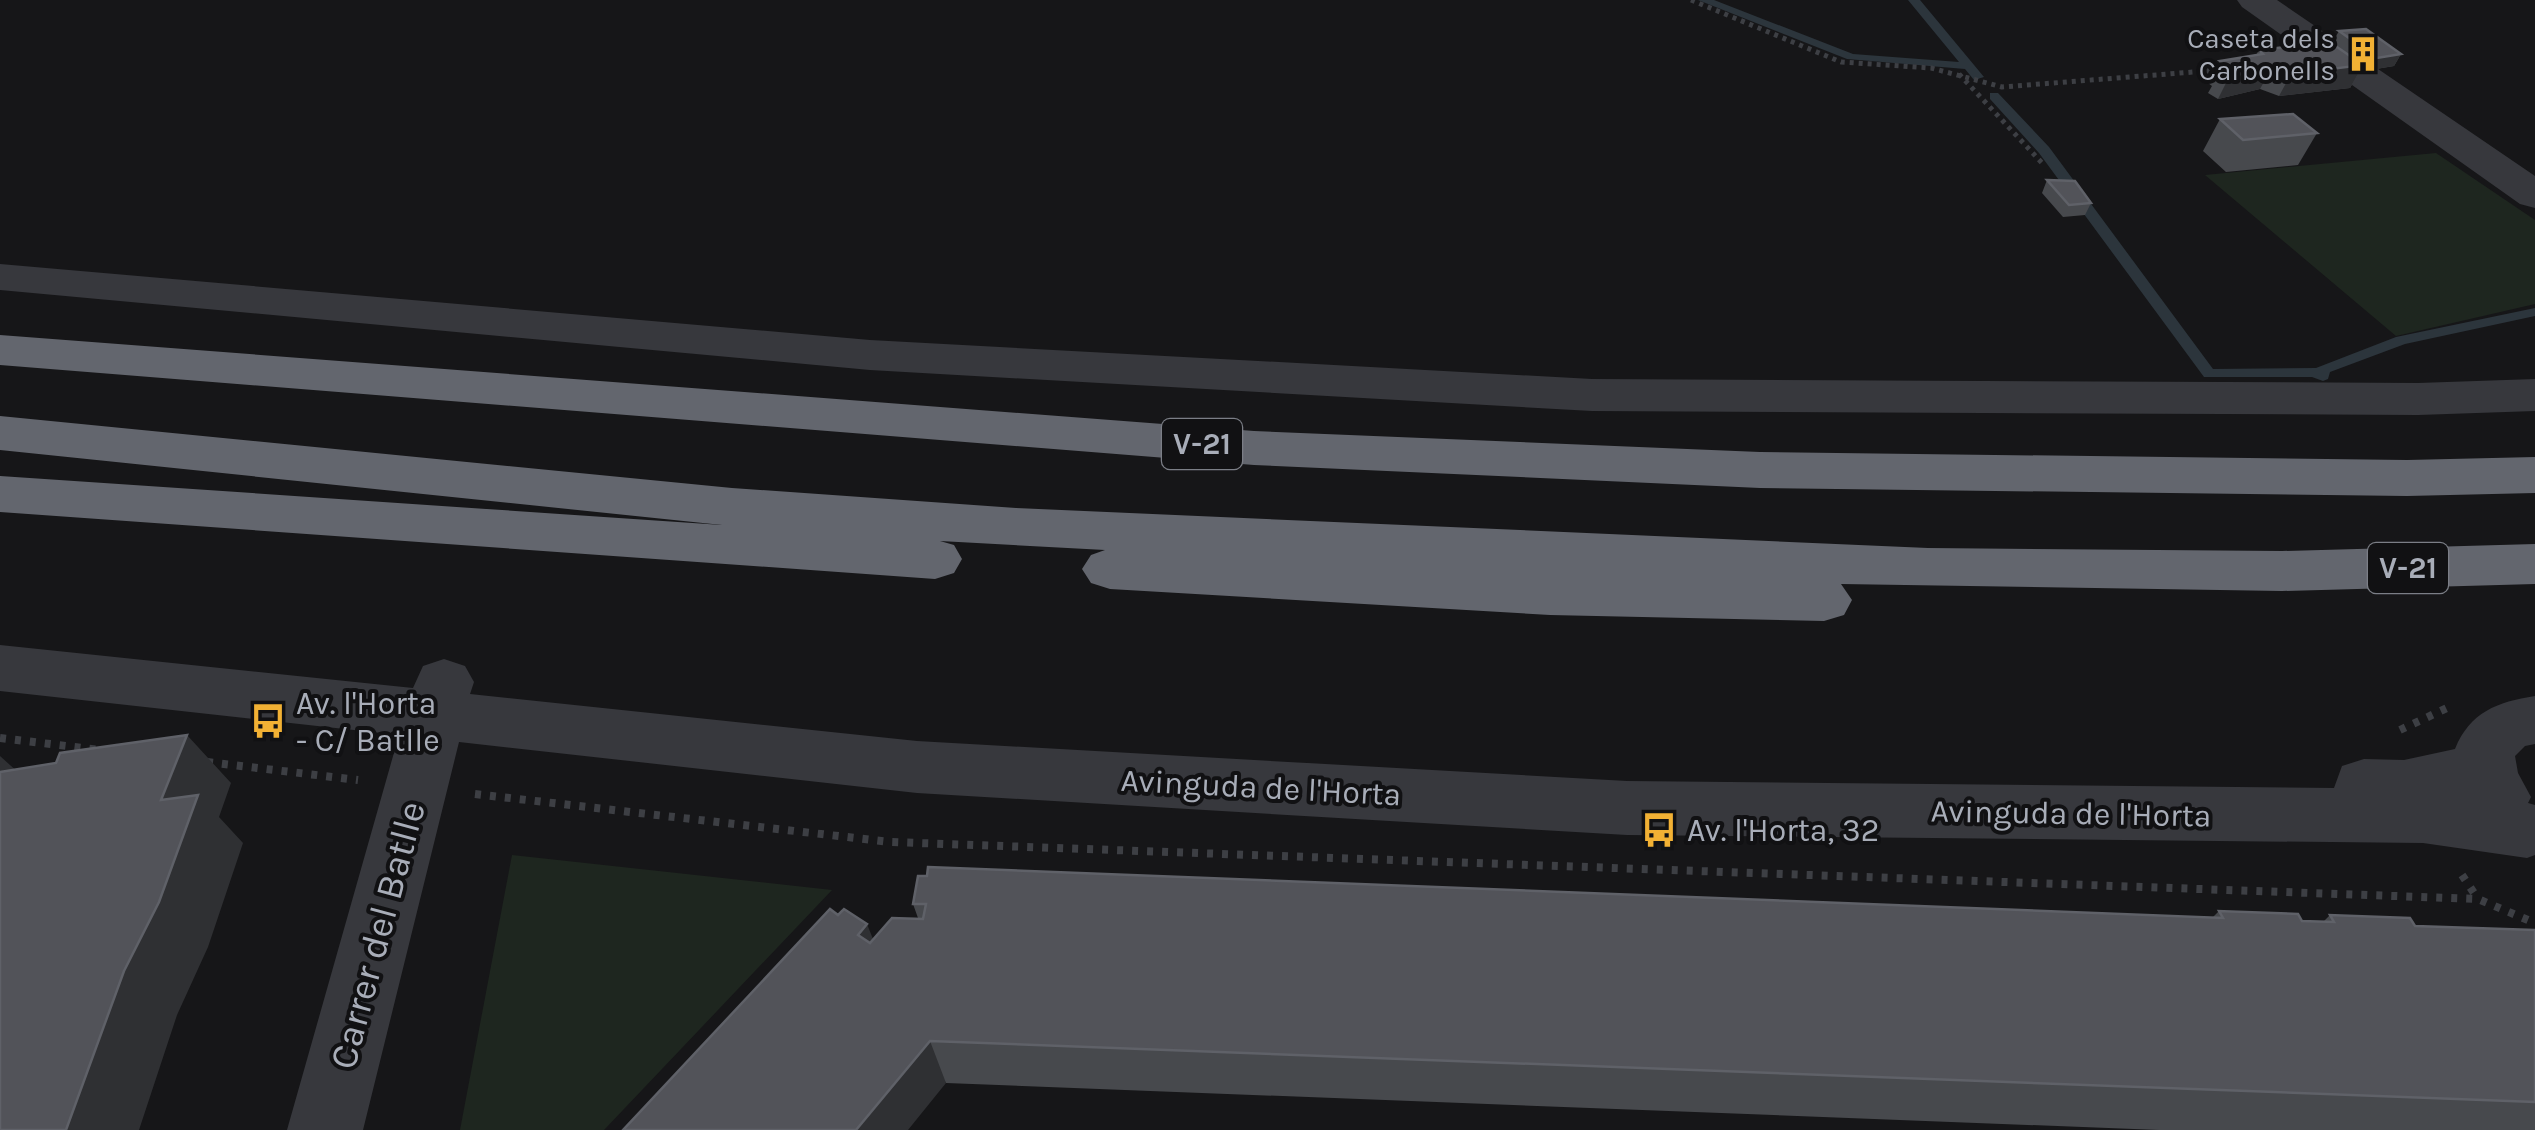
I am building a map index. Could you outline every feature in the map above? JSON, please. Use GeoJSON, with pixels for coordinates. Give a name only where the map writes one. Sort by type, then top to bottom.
{"type":"FeatureCollection","features":[{"type":"Feature","properties":{"kind":"highway","name":"V-21"},"geometry":{"type":"LineString","coordinates":[[0,350],[1254,448],[1760,470],[2407,478],[2535,474]]}},
{"type":"Feature","properties":{"kind":"highway","name":"V-21"},"geometry":{"type":"LineString","coordinates":[[0,433],[732,507],[1016,527],[1928,568],[2282,571],[2535,564]]}},
{"type":"Feature","properties":{"kind":"highway"},"geometry":{"type":"LineString","coordinates":[[0,494],[714,546],[1550,594],[2045,605],[2282,571]]}},
{"type":"Feature","properties":{"kind":"street"},"geometry":{"type":"LineString","coordinates":[[2254,0],[2535,196]]}},
{"type":"Feature","properties":{"kind":"street"},"geometry":{"type":"LineString","coordinates":[[0,277],[870,355],[1592,395],[2418,399],[2535,395]]}},
{"type":"Feature","properties":{"kind":"street","name":"Avinguda de l'Horta"},"geometry":{"type":"LineString","coordinates":[[0,635],[916,767],[1627,808],[2423,816],[2531,833]]}},
{"type":"Feature","properties":{"kind":"street","name":"Avinguda de l'Horta"},"geometry":{"type":"LineString","coordinates":[[0,668],[932,734],[1619,771],[2404,786],[2484,768]]}},
{"type":"Feature","properties":{"kind":"street","name":"Carrer del Batlle"},"geometry":{"type":"LineString","coordinates":[[325,1130],[440,699]]}},
{"type":"Feature","properties":{"kind":"street"},"geometry":{"type":"LineString","coordinates":[[2531,833],[2507,810],[2484,768],[2484,748],[2496,731],[2516,722],[2535,720]]}},
{"type":"Feature","properties":{"kind":"path"},"geometry":{"type":"LineString","coordinates":[[1691,0],[1841,62],[1958,73],[2002,87],[2230,69]]}},
{"type":"Feature","properties":{"kind":"path"},"geometry":{"type":"LineString","coordinates":[[1958,73],[2042,162]]}},
{"type":"Feature","properties":{"kind":"shaded area"},"geometry":{"type":"Polygon","coordinates":[[[2436,153],[2535,220],[2535,304],[2396,336],[2205,175],[2436,153]]]}},
{"type":"Feature","properties":{"kind":"shaded area"},"geometry":{"type":"Polygon","coordinates":[[[512,855],[832,890],[604,1130],[460,1130],[512,855]]]}},
{"type":"Feature","properties":{"kind":"building"},"geometry":{"type":"Polygon","coordinates":[[[2366,29],[2401,54],[2377,58],[2339,31],[2366,29]]]}},
{"type":"Feature","properties":{"kind":"building"},"geometry":{"type":"Polygon","coordinates":[[[2313,44],[2320,49],[2337,47],[2363,65],[2291,74],[2272,67],[2229,77],[2220,71],[2230,68],[2220,61],[2263,54],[2259,50],[2313,44]]]}},
{"type":"Feature","properties":{"kind":"building"},"geometry":{"type":"Polygon","coordinates":[[[2293,114],[2317,133],[2243,140],[2220,119],[2293,114]]]}},
{"type":"Feature","properties":{"kind":"building"},"geometry":{"type":"Polygon","coordinates":[[[2047,180],[2075,181],[2091,203],[2069,205],[2047,180]]]}},
{"type":"Feature","properties":{"kind":"building"},"geometry":{"type":"Polygon","coordinates":[[[187,735],[161,800],[198,795],[159,902],[124,971],[66,1130],[0,1130],[0,772],[56,763],[60,753],[187,735]]]}},
{"type":"Feature","properties":{"kind":"building"},"geometry":{"type":"Polygon","coordinates":[[[928,867],[2223,918],[2219,911],[2298,914],[2302,921],[2334,922],[2330,915],[2410,918],[2415,926],[2535,930],[2535,1102],[930,1041],[856,1130],[623,1130],[830,909],[838,915],[844,909],[867,924],[858,935],[870,943],[892,918],[923,919],[926,904],[913,904],[918,876],[927,876],[928,867]]]}},
{"type":"Feature","properties":{"kind":"waterway"},"geometry":{"type":"LineString","coordinates":[[1704,0],[1851,57],[1969,66]]}},
{"type":"Feature","properties":{"kind":"waterway"},"geometry":{"type":"LineString","coordinates":[[1914,0],[1969,66]]}},
{"type":"Feature","properties":{"kind":"waterway"},"geometry":{"type":"LineString","coordinates":[[1969,66],[1978,77]]}},
{"type":"Feature","properties":{"kind":"waterway"},"geometry":{"type":"LineString","coordinates":[[1994,96],[2044,150],[2209,374],[2314,372],[2323,376],[2322,370],[2401,340],[2535,312]]}},
{"type":"Feature","properties":{"kind":"place","name":"Caseta dels Carbonells"},"geometry":{"type":"Point","coordinates":[2363,54]}},
{"type":"Feature","properties":{"kind":"place","name":"Av. l'Horta - C/ Batlle"},"geometry":{"type":"Point","coordinates":[268,721]}},
{"type":"Feature","properties":{"kind":"place","name":"Av. l'Horta, 32"},"geometry":{"type":"Point","coordinates":[1659,830]}}]}
